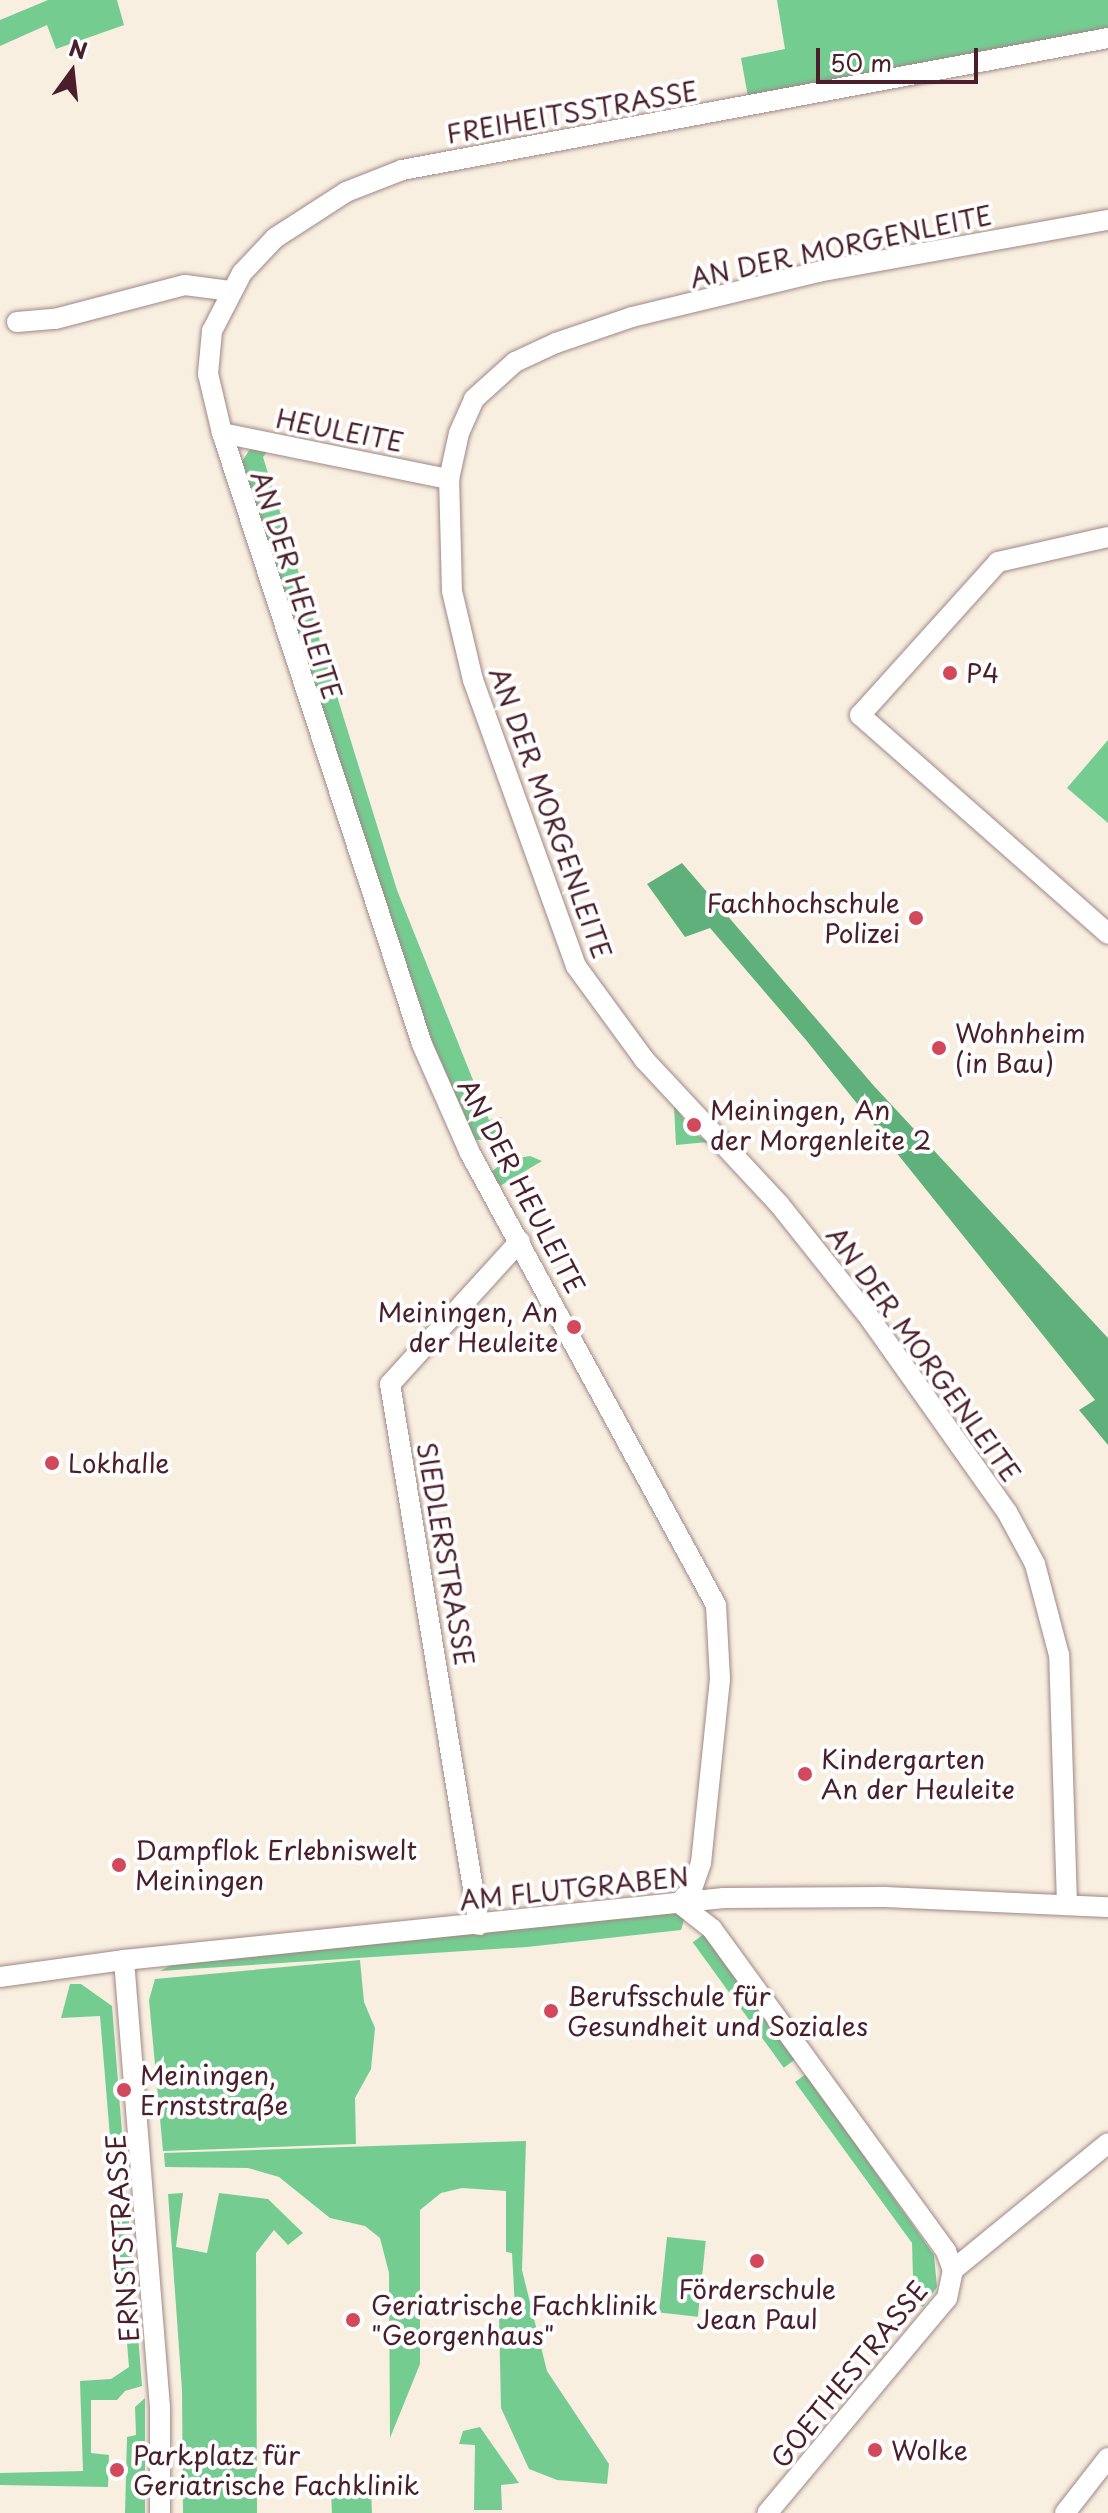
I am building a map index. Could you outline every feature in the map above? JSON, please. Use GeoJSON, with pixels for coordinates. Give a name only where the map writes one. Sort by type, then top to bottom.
{"type":"FeatureCollection","features":[{"type":"Feature","properties":{"kind":"street","name":"FREIHEITSSTRASSE"},"geometry":{"type":"LineString","coordinates":[[222,433],[208,374],[209,345],[230,291],[258,254],[308,214],[402,170],[1108,38]]}},
{"type":"Feature","properties":{"kind":"street","name":"AN DER MORGENLEITE"},"geometry":{"type":"LineString","coordinates":[[1067,1904],[1059,1655],[1035,1564],[1007,1512],[863,1309],[779,1204],[644,1059],[576,966],[473,680],[452,591],[449,479],[459,433],[474,399],[507,367],[556,343],[632,317],[818,272],[1108,220]]}},
{"type":"Feature","properties":{"kind":"street"},"geometry":{"type":"LineString","coordinates":[[17,322],[55,319],[185,285],[230,291]]}},
{"type":"Feature","properties":{"kind":"street","name":"HEULEITE"},"geometry":{"type":"LineString","coordinates":[[222,433],[449,479]]}},
{"type":"Feature","properties":{"kind":"street","name":"AN DER HEULEITE"},"geometry":{"type":"LineString","coordinates":[[222,433],[422,1044],[470,1153],[716,1605],[720,1679],[701,1863],[692,1889],[679,1903]]}},
{"type":"Feature","properties":{"kind":"street"},"geometry":{"type":"LineString","coordinates":[[1108,537],[998,562],[860,715],[1108,934]]}},
{"type":"Feature","properties":{"kind":"street","name":"SIEDLERSTRASSE"},"geometry":{"type":"LineString","coordinates":[[479,1925],[390,1384],[520,1241]]}},
{"type":"Feature","properties":{"kind":"street","name":"AM FLUTGRABEN"},"geometry":{"type":"LineString","coordinates":[[0,1977],[124,1960],[679,1903],[884,1897],[1108,1907]]}},
{"type":"Feature","properties":{"kind":"street"},"geometry":{"type":"LineString","coordinates":[[679,1903],[712,1929],[946,2251],[953,2270]]}},
{"type":"Feature","properties":{"kind":"street","name":"ERNSTSTRASSE"},"geometry":{"type":"LineString","coordinates":[[124,1960],[160,2407],[160,2513]]}},
{"type":"Feature","properties":{"kind":"street","name":"GOETHESTRASSE"},"geometry":{"type":"LineString","coordinates":[[767,2513],[947,2298],[953,2270],[1108,2143]]}},
{"type":"Feature","properties":{"kind":"street"},"geometry":{"type":"LineString","coordinates":[[1065,2513],[1108,2458]]}},
{"type":"Feature","properties":{"kind":"green space"},"geometry":{"type":"Polygon","coordinates":[[[48,0],[117,0],[124,25],[56,49],[47,25],[0,46],[0,20],[48,0]]]}},
{"type":"Feature","properties":{"kind":"green space"},"geometry":{"type":"Polygon","coordinates":[[[777,0],[1108,0],[1108,29],[748,97],[741,58],[785,49],[777,0]]]}},
{"type":"Feature","properties":{"kind":"green space"},"geometry":{"type":"Polygon","coordinates":[[[271,447],[263,457],[397,890],[489,1120],[501,1117],[507,1139],[474,1140],[419,1014],[241,463],[250,449],[271,447]]]}},
{"type":"Feature","properties":{"kind":"green space"},"geometry":{"type":"Polygon","coordinates":[[[1108,740],[1108,823],[1067,788],[1108,740]]]}},
{"type":"Feature","properties":{"kind":"green space"},"geometry":{"type":"Polygon","coordinates":[[[682,863],[874,1086],[1108,1338],[1108,1445],[1079,1410],[1095,1400],[806,1040],[710,928],[685,937],[647,884],[682,863]]]}},
{"type":"Feature","properties":{"kind":"green space"},"geometry":{"type":"Polygon","coordinates":[[[674,1106],[694,1133],[708,1142],[676,1145],[674,1106]]]}},
{"type":"Feature","properties":{"kind":"green space"},"geometry":{"type":"Polygon","coordinates":[[[530,1156],[542,1161],[500,1186],[490,1173],[506,1160],[530,1156]]]}},
{"type":"Feature","properties":{"kind":"green space"},"geometry":{"type":"Polygon","coordinates":[[[676,1913],[685,1917],[681,1930],[527,1947],[160,1971],[179,1961],[676,1913]]]}},
{"type":"Feature","properties":{"kind":"green space"},"geometry":{"type":"Polygon","coordinates":[[[704,1934],[795,2059],[784,2068],[693,1942],[704,1934]]]}},
{"type":"Feature","properties":{"kind":"green space"},"geometry":{"type":"Polygon","coordinates":[[[360,1960],[364,2002],[375,2028],[371,2069],[355,2098],[356,2144],[163,2151],[149,2000],[155,1979],[360,1960]]]}},
{"type":"Feature","properties":{"kind":"green space"},"geometry":{"type":"Polygon","coordinates":[[[70,1984],[81,1984],[112,2006],[142,2386],[125,2391],[117,2400],[91,2400],[91,2453],[109,2455],[108,2487],[0,2485],[0,2473],[83,2471],[80,2381],[111,2379],[129,2367],[100,2016],[61,2018],[70,1984]]]}},
{"type":"Feature","properties":{"kind":"green space"},"geometry":{"type":"Polygon","coordinates":[[[806,2074],[934,2255],[937,2287],[923,2307],[919,2304],[914,2309],[912,2243],[795,2082],[806,2074]]]}},
{"type":"Feature","properties":{"kind":"green space"},"geometry":{"type":"Polygon","coordinates":[[[526,2141],[522,2270],[547,2371],[609,2464],[607,2484],[557,2480],[529,2469],[501,2408],[499,2315],[515,2308],[512,2253],[506,2252],[506,2191],[462,2188],[441,2193],[420,2210],[420,2364],[390,2438],[389,2273],[380,2238],[365,2226],[330,2218],[279,2177],[248,2168],[165,2167],[164,2153],[526,2141]]]}},
{"type":"Feature","properties":{"kind":"green space"},"geometry":{"type":"Polygon","coordinates":[[[183,2193],[176,2247],[207,2253],[219,2193],[268,2199],[303,2233],[288,2245],[274,2230],[256,2253],[257,2513],[183,2513],[182,2390],[168,2194],[183,2193]]]}},
{"type":"Feature","properties":{"kind":"green space"},"geometry":{"type":"Polygon","coordinates":[[[667,2237],[706,2241],[698,2317],[659,2313],[667,2237]]]}},
{"type":"Feature","properties":{"kind":"green space"},"geometry":{"type":"Polygon","coordinates":[[[145,2398],[145,2513],[125,2513],[127,2437],[136,2435],[135,2407],[145,2398]]]}},
{"type":"Feature","properties":{"kind":"green space"},"geometry":{"type":"Polygon","coordinates":[[[480,2427],[519,2483],[501,2485],[502,2510],[474,2510],[475,2445],[459,2444],[463,2431],[480,2427]]]}},
{"type":"Feature","properties":{"kind":"green space"},"geometry":{"type":"Polygon","coordinates":[[[371,2486],[372,2513],[332,2513],[331,2487],[371,2486]]]}},
{"type":"Feature","properties":{"kind":"place","name":"P4"},"geometry":{"type":"Point","coordinates":[950,673]}},
{"type":"Feature","properties":{"kind":"place","name":"Fachhochschule Polizei"},"geometry":{"type":"Point","coordinates":[916,918]}},
{"type":"Feature","properties":{"kind":"place","name":"Wohnheim (in Bau)"},"geometry":{"type":"Point","coordinates":[939,1048]}},
{"type":"Feature","properties":{"kind":"place","name":"Meiningen, An der Morgenleite 2"},"geometry":{"type":"Point","coordinates":[694,1125]}},
{"type":"Feature","properties":{"kind":"place","name":"Meiningen, An der Heuleite"},"geometry":{"type":"Point","coordinates":[574,1327]}},
{"type":"Feature","properties":{"kind":"place","name":"Lokhalle"},"geometry":{"type":"Point","coordinates":[52,1463]}},
{"type":"Feature","properties":{"kind":"place","name":"Kindergarten An der Heuleite"},"geometry":{"type":"Point","coordinates":[805,1774]}},
{"type":"Feature","properties":{"kind":"place","name":"Dampflok Erlebniswelt Meiningen"},"geometry":{"type":"Point","coordinates":[119,1865]}},
{"type":"Feature","properties":{"kind":"place","name":"Berufsschule für Gesundheit und Soziales"},"geometry":{"type":"Point","coordinates":[551,2011]}},
{"type":"Feature","properties":{"kind":"place","name":"Meiningen, Ernststraße"},"geometry":{"type":"Point","coordinates":[124,2090]}},
{"type":"Feature","properties":{"kind":"place","name":"Förderschule Jean Paul"},"geometry":{"type":"Point","coordinates":[757,2261]}},
{"type":"Feature","properties":{"kind":"place","name":"Geriatrische Fachklinik \"Georgenhaus\""},"geometry":{"type":"Point","coordinates":[353,2320]}},
{"type":"Feature","properties":{"kind":"place","name":"Wolke"},"geometry":{"type":"Point","coordinates":[875,2450]}},
{"type":"Feature","properties":{"kind":"place","name":"Parkplatz für Geriatrische Fachklinik"},"geometry":{"type":"Point","coordinates":[117,2470]}}]}
